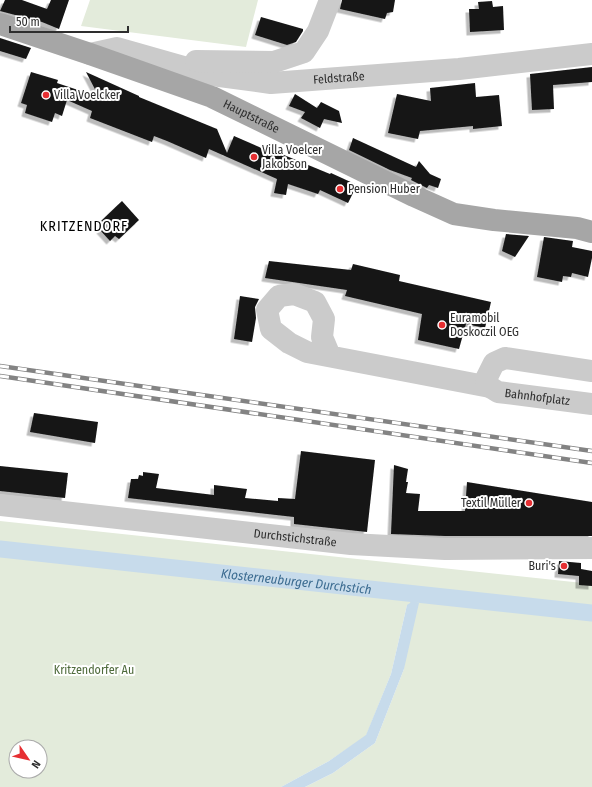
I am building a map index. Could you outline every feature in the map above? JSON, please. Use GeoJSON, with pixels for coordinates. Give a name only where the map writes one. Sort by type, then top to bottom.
{"type":"FeatureCollection","features":[{"type":"Feature","properties":{"kind":"main road","name":"Hauptstraße"},"geometry":{"type":"LineString","coordinates":[[0,24],[90,54],[212,98],[454,214],[494,220],[577,228],[592,232]]}},
{"type":"Feature","properties":{"kind":"street"},"geometry":{"type":"LineString","coordinates":[[157,60],[274,62],[304,52],[318,31],[330,0]]}},
{"type":"Feature","properties":{"kind":"street","name":"Feldstraße"},"geometry":{"type":"LineString","coordinates":[[90,54],[117,48],[212,75],[271,83],[459,69],[592,54]]}},
{"type":"Feature","properties":{"kind":"street"},"geometry":{"type":"LineString","coordinates":[[330,356],[490,387]]}},
{"type":"Feature","properties":{"kind":"street","name":"Bahnhofplatz"},"geometry":{"type":"LineString","coordinates":[[592,372],[504,358],[494,363],[486,378],[490,387],[498,392],[592,404]]}},
{"type":"Feature","properties":{"kind":"street","name":"Durchstichstraße"},"geometry":{"type":"LineString","coordinates":[[0,505],[351,544],[445,549],[592,548]]}},
{"type":"Feature","properties":{"kind":"green space"},"geometry":{"type":"Polygon","coordinates":[[[90,0],[258,0],[246,47],[81,26],[90,0]]]}},
{"type":"Feature","properties":{"kind":"green space","name":"Kritzendorfer Au"},"geometry":{"type":"Polygon","coordinates":[[[0,521],[592,584],[592,787],[305,787],[333,773],[375,743],[404,669],[407,605],[391,674],[366,736],[329,761],[281,787],[0,787],[0,521]]]}},
{"type":"Feature","properties":{"kind":"water"},"geometry":{"type":"Polygon","coordinates":[[[413,601],[419,603],[404,669],[375,743],[333,773],[305,787],[281,787],[329,761],[366,735],[391,674],[407,605],[413,601]]]}},
{"type":"Feature","properties":{"kind":"building"},"geometry":{"type":"Polygon","coordinates":[[[5,0],[22,0],[47,9],[51,0],[69,0],[59,29],[42,22],[0,11],[5,0]]]}},
{"type":"Feature","properties":{"kind":"building"},"geometry":{"type":"Polygon","coordinates":[[[342,0],[395,0],[393,12],[387,13],[385,19],[340,9],[342,0]]]}},
{"type":"Feature","properties":{"kind":"building"},"geometry":{"type":"Polygon","coordinates":[[[492,1],[493,7],[503,6],[504,30],[470,32],[469,9],[479,9],[478,2],[492,1]]]}},
{"type":"Feature","properties":{"kind":"building"},"geometry":{"type":"Polygon","coordinates":[[[261,17],[303,29],[303,31],[296,42],[287,45],[255,35],[261,17]]]}},
{"type":"Feature","properties":{"kind":"building"},"geometry":{"type":"Polygon","coordinates":[[[0,38],[31,48],[26,59],[0,51],[0,38]]]}},
{"type":"Feature","properties":{"kind":"building"},"geometry":{"type":"Polygon","coordinates":[[[592,67],[592,82],[553,85],[554,109],[532,110],[530,74],[592,67]]]}},
{"type":"Feature","properties":{"kind":"building"},"geometry":{"type":"Polygon","coordinates":[[[31,72],[58,80],[57,83],[99,97],[86,72],[139,97],[217,129],[227,153],[234,136],[266,150],[267,148],[330,174],[331,173],[355,184],[354,191],[348,203],[320,190],[318,194],[288,184],[286,195],[274,193],[277,179],[209,149],[206,158],[154,136],[152,142],[90,118],[92,111],[67,100],[62,116],[55,113],[52,122],[25,113],[27,105],[21,103],[31,72]]]}},
{"type":"Feature","properties":{"kind":"building"},"geometry":{"type":"Polygon","coordinates":[[[475,83],[476,97],[499,95],[502,126],[473,129],[473,126],[420,131],[418,139],[388,133],[397,94],[431,101],[430,88],[475,83]]]}},
{"type":"Feature","properties":{"kind":"building"},"geometry":{"type":"Polygon","coordinates":[[[295,94],[317,108],[321,102],[339,111],[342,123],[324,119],[320,128],[301,118],[305,112],[289,106],[295,94]]]}},
{"type":"Feature","properties":{"kind":"building"},"geometry":{"type":"Polygon","coordinates":[[[353,138],[416,167],[419,161],[430,174],[441,179],[438,188],[429,185],[427,188],[411,180],[412,178],[390,170],[349,150],[353,138]]]}},
{"type":"Feature","properties":{"kind":"building"},"geometry":{"type":"Polygon","coordinates":[[[122,201],[139,220],[119,239],[115,236],[110,241],[100,230],[105,225],[101,221],[122,201]]]}},
{"type":"Feature","properties":{"kind":"building"},"geometry":{"type":"Polygon","coordinates":[[[506,234],[529,236],[515,257],[502,251],[506,234]]]}},
{"type":"Feature","properties":{"kind":"building"},"geometry":{"type":"Polygon","coordinates":[[[544,237],[573,241],[572,247],[592,251],[588,277],[572,273],[571,277],[563,276],[562,282],[537,277],[544,237]]]}},
{"type":"Feature","properties":{"kind":"building"},"geometry":{"type":"Polygon","coordinates":[[[269,261],[351,270],[353,264],[400,275],[399,281],[491,302],[485,328],[466,324],[459,349],[418,340],[422,314],[345,296],[347,290],[265,278],[269,261]]]}},
{"type":"Feature","properties":{"kind":"building"},"geometry":{"type":"Polygon","coordinates":[[[240,296],[259,299],[255,307],[256,318],[252,342],[234,339],[240,296]]]}},
{"type":"Feature","properties":{"kind":"building"},"geometry":{"type":"Polygon","coordinates":[[[34,413],[98,422],[95,443],[30,432],[34,413]]]}},
{"type":"Feature","properties":{"kind":"building"},"geometry":{"type":"Polygon","coordinates":[[[301,451],[375,460],[367,532],[294,524],[294,517],[128,498],[131,479],[138,479],[139,475],[143,476],[143,472],[159,474],[156,488],[214,495],[214,485],[247,489],[245,498],[278,501],[278,498],[295,499],[301,451]]]}},
{"type":"Feature","properties":{"kind":"building","name":"Textil Müller"},"geometry":{"type":"Polygon","coordinates":[[[394,465],[408,469],[406,493],[420,494],[418,511],[465,511],[467,482],[592,502],[592,536],[445,536],[391,534],[394,465]]]}},
{"type":"Feature","properties":{"kind":"building"},"geometry":{"type":"Polygon","coordinates":[[[0,466],[68,473],[65,498],[0,491],[0,466]]]}},
{"type":"Feature","properties":{"kind":"building"},"geometry":{"type":"Polygon","coordinates":[[[559,561],[581,563],[581,569],[592,571],[592,586],[579,585],[579,576],[558,574],[559,561]]]}},
{"type":"Feature","properties":{"kind":"waterway","name":"Klosterneuburger Durchstich"},"geometry":{"type":"LineString","coordinates":[[0,549],[592,613]]}},
{"type":"Feature","properties":{"kind":"waterway"},"geometry":{"type":"LineString","coordinates":[[412,606],[414,594]]}},
{"type":"Feature","properties":{"kind":"railway"},"geometry":{"type":"LineString","coordinates":[[0,366],[592,451]]}},
{"type":"Feature","properties":{"kind":"railway"},"geometry":{"type":"LineString","coordinates":[[0,376],[592,463]]}},
{"type":"Feature","properties":{"kind":"place","name":"Villa Voelcker"},"geometry":{"type":"Point","coordinates":[46,95]}},
{"type":"Feature","properties":{"kind":"place","name":"Villa Voelcer Jakobson"},"geometry":{"type":"Point","coordinates":[254,157]}},
{"type":"Feature","properties":{"kind":"place","name":"Pension Huber"},"geometry":{"type":"Point","coordinates":[340,189]}},
{"type":"Feature","properties":{"kind":"place","name":"Euramobil Doskoczil OEG"},"geometry":{"type":"Point","coordinates":[442,325]}},
{"type":"Feature","properties":{"kind":"place","name":"Textil Müller"},"geometry":{"type":"Point","coordinates":[529,503]}},
{"type":"Feature","properties":{"kind":"place","name":"Buri's"},"geometry":{"type":"Point","coordinates":[564,566]}},
{"type":"Feature","properties":{"kind":"district","name":"KRITZENDORF"},"geometry":{"type":"Point","coordinates":[84,226]}}]}
